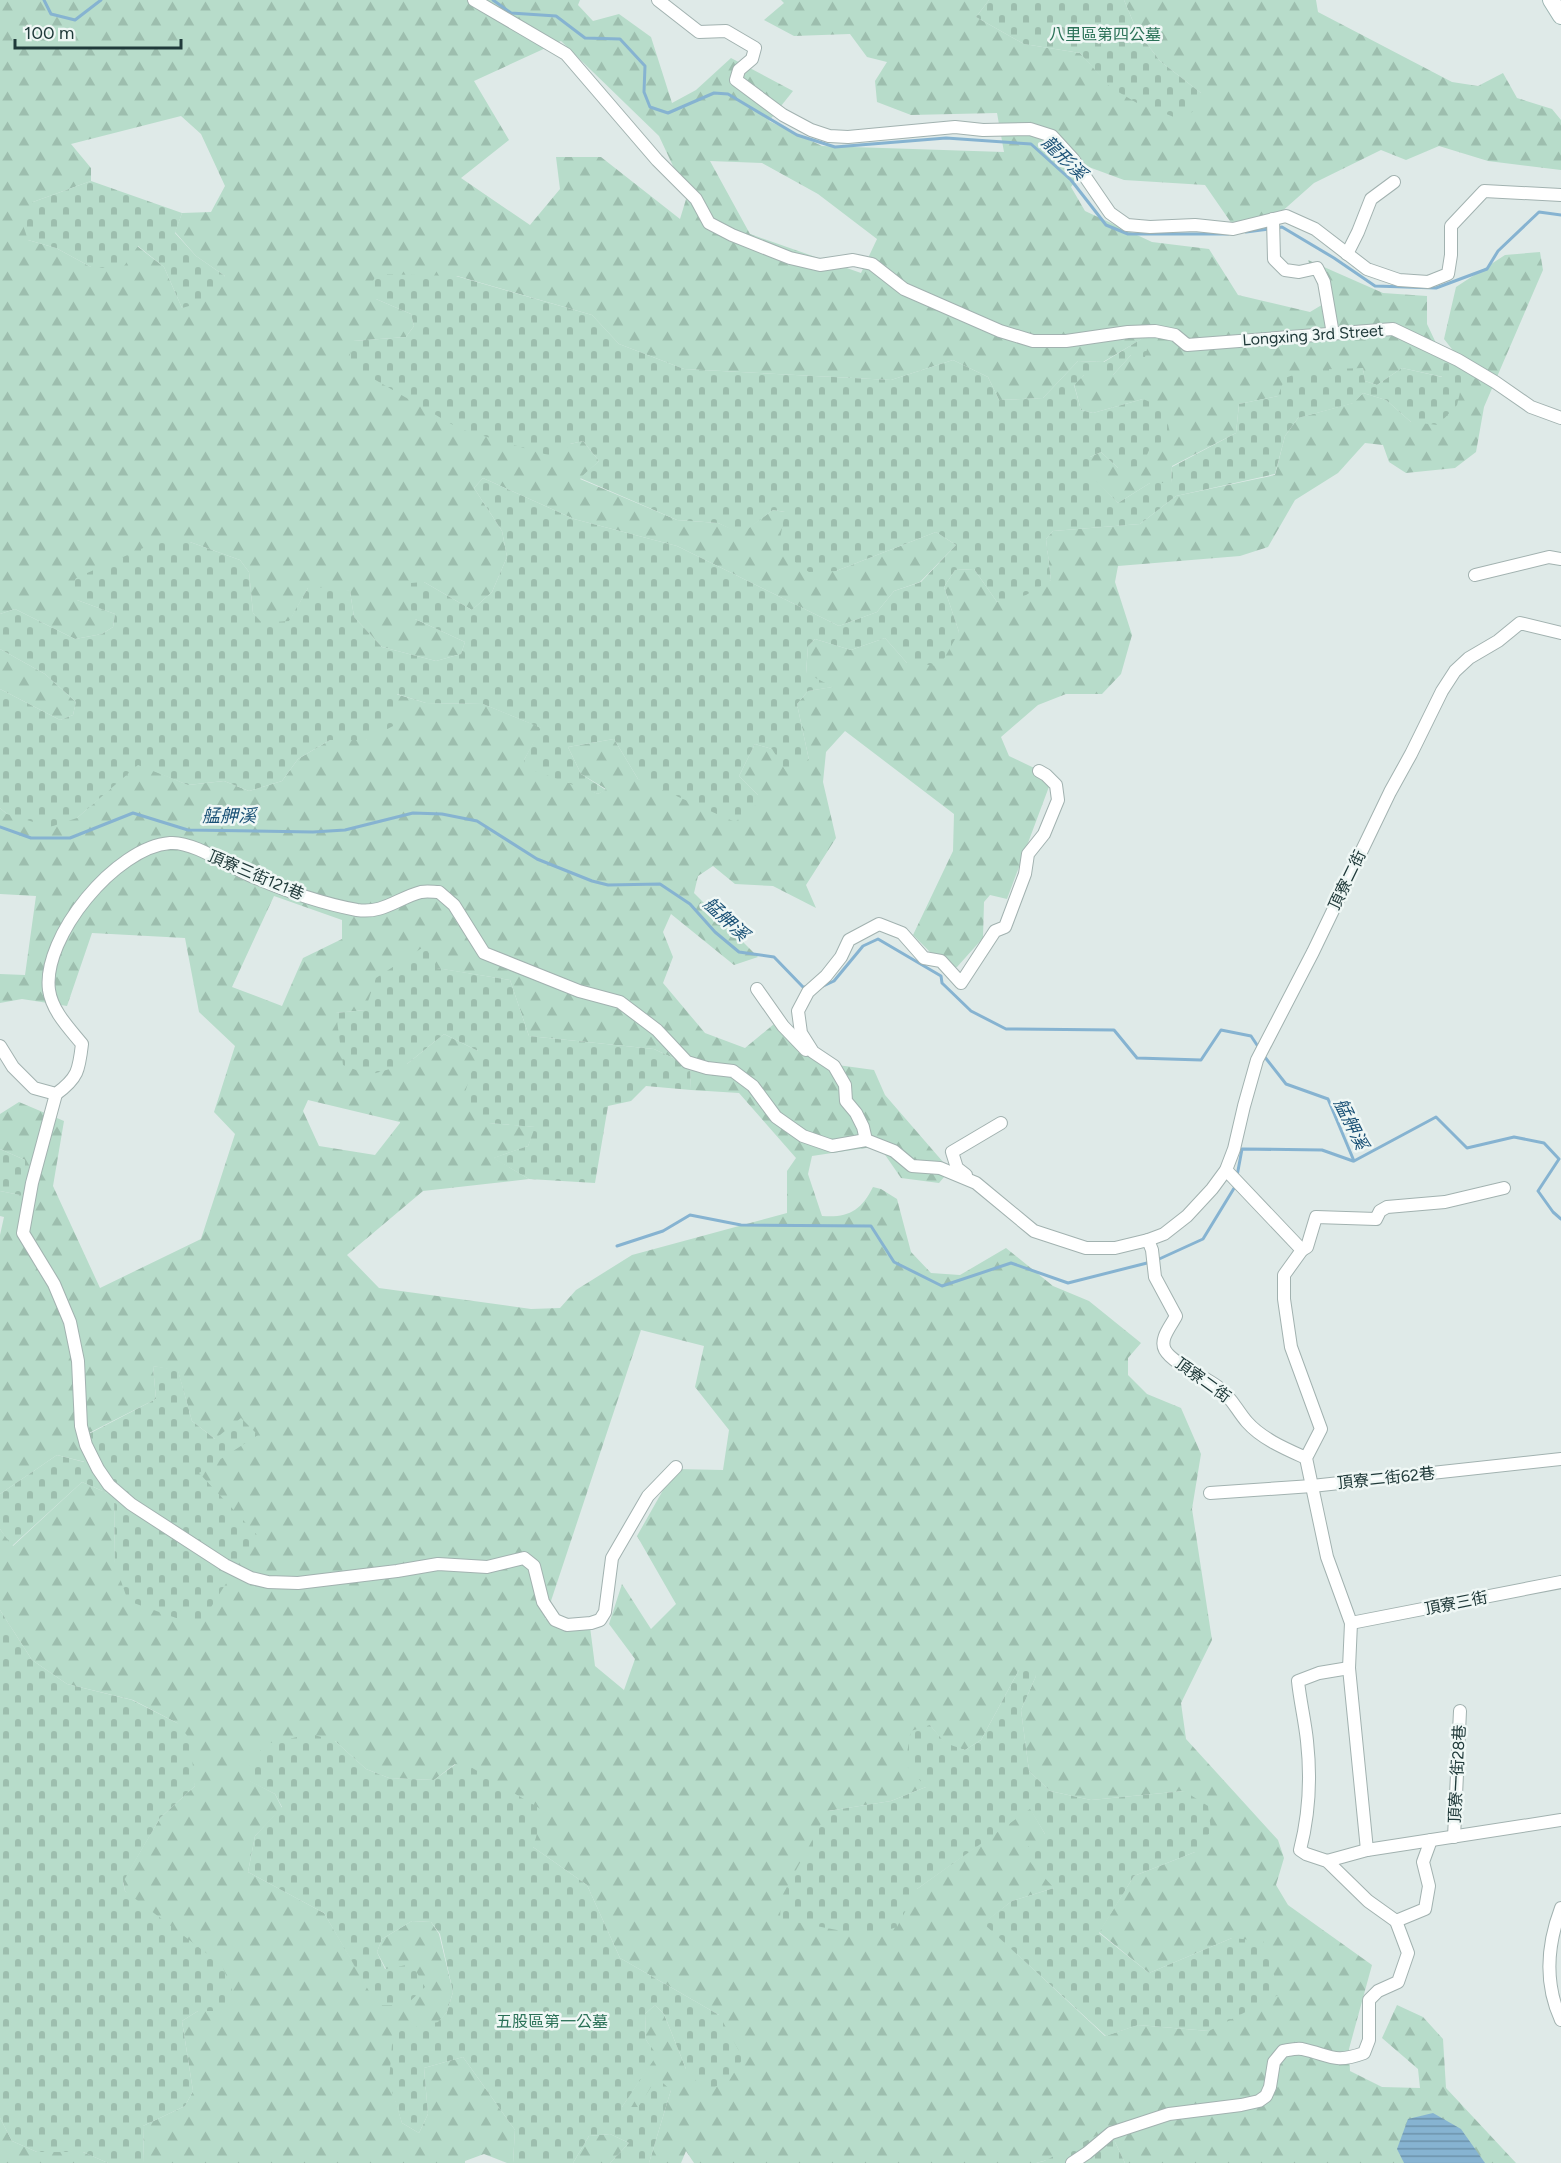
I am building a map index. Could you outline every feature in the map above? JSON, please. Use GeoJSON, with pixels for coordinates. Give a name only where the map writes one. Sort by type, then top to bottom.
{"type":"FeatureCollection","features":[{"type":"Feature","properties":{"kind":"street","name":"Longxing 3rd Street"},"geometry":{"type":"LineString","coordinates":[[474,0],[566,54],[657,160],[696,199],[709,223],[732,235],[790,258],[820,265],[853,260],[872,264],[904,289],[941,307],[971,317],[1000,331],[1034,341],[1066,341],[1128,332],[1155,331],[1175,335],[1187,345],[1393,329],[1458,360],[1531,407],[1561,418]]}},
{"type":"Feature","properties":{"kind":"street"},"geometry":{"type":"LineString","coordinates":[[658,0],[699,32],[726,31],[755,48],[752,59],[739,70],[736,80],[783,115],[811,130],[830,136],[848,137],[955,127],[983,130],[1030,129],[1052,136],[1073,159],[1110,213],[1127,225],[1206,226],[1233,230],[1286,216],[1315,229],[1367,269],[1399,280],[1428,282],[1448,274],[1451,255],[1451,226],[1484,191],[1561,195]]}},
{"type":"Feature","properties":{"kind":"street"},"geometry":{"type":"LineString","coordinates":[[1551,0],[1561,16]]}},
{"type":"Feature","properties":{"kind":"street"},"geometry":{"type":"LineString","coordinates":[[1347,254],[1359,232],[1371,199],[1395,182]]}},
{"type":"Feature","properties":{"kind":"street"},"geometry":{"type":"LineString","coordinates":[[1274,219],[1274,259],[1285,270],[1299,272],[1317,268],[1324,282],[1333,334]]}},
{"type":"Feature","properties":{"kind":"street"},"geometry":{"type":"LineString","coordinates":[[1475,575],[1549,557],[1561,559]]}},
{"type":"Feature","properties":{"kind":"street","name":"頂寮二街"},"geometry":{"type":"LineString","coordinates":[[1306,1458],[1280,1446],[1248,1423],[1232,1398],[1171,1357],[1164,1349],[1163,1341],[1176,1316],[1155,1277],[1150,1245],[1187,1216],[1226,1170],[1234,1149],[1257,1060],[1313,952],[1390,792],[1442,691],[1455,671],[1469,658],[1498,641],[1520,623],[1561,633]]}},
{"type":"Feature","properties":{"kind":"street"},"geometry":{"type":"LineString","coordinates":[[813,1052],[801,1033],[798,1011],[808,992],[826,976],[841,957],[849,940],[879,924],[902,933],[924,958],[941,961],[962,982],[995,931],[1005,927],[1025,874],[1028,854],[1044,834],[1058,800],[1056,785],[1039,771]]}},
{"type":"Feature","properties":{"kind":"street","name":"頂寮三街121巷"},"geometry":{"type":"LineString","coordinates":[[56,1094],[71,1083],[80,1065],[82,1044],[51,1001],[49,988],[51,964],[64,931],[83,901],[112,871],[150,846],[172,843],[209,854],[287,892],[359,910],[386,908],[422,892],[439,892],[454,905],[484,952],[579,992],[620,1002],[657,1030],[687,1062],[706,1068],[733,1071],[753,1086],[776,1117],[803,1136],[832,1146],[866,1140]]}},
{"type":"Feature","properties":{"kind":"street"},"geometry":{"type":"LineString","coordinates":[[757,989],[803,1048],[834,1066],[845,1084],[846,1101],[856,1113],[866,1140],[894,1151],[912,1166],[940,1168],[976,1183]]}},
{"type":"Feature","properties":{"kind":"street"},"geometry":{"type":"LineString","coordinates":[[0,1046],[13,1067],[34,1088],[56,1094],[32,1183],[24,1233],[54,1284],[70,1322],[78,1361],[81,1426],[86,1445],[98,1469],[110,1485],[131,1504],[225,1565],[251,1578],[268,1582],[298,1583],[397,1572],[438,1564],[487,1567],[524,1558],[534,1566],[543,1602],[555,1620],[567,1625],[591,1623],[600,1620],[605,1612],[612,1558],[648,1496],[676,1467]]}},
{"type":"Feature","properties":{"kind":"street"},"geometry":{"type":"LineString","coordinates":[[1001,1123],[952,1152],[957,1168],[1034,1230],[1086,1248],[1150,1245]]}},
{"type":"Feature","properties":{"kind":"street"},"geometry":{"type":"LineString","coordinates":[[1226,1170],[1302,1250]]}},
{"type":"Feature","properties":{"kind":"street"},"geometry":{"type":"LineString","coordinates":[[1366,1850],[1349,1668],[1351,1623],[1327,1557],[1306,1458],[1321,1429],[1291,1347],[1284,1299],[1284,1275],[1302,1250],[1307,1247],[1316,1217],[1376,1219],[1387,1207],[1445,1202],[1504,1188]]}},
{"type":"Feature","properties":{"kind":"street","name":"頂寮二街62巷"},"geometry":{"type":"LineString","coordinates":[[1210,1493],[1312,1486],[1561,1459]]}},
{"type":"Feature","properties":{"kind":"street","name":"頂寮三街"},"geometry":{"type":"LineString","coordinates":[[1351,1623],[1561,1582]]}},
{"type":"Feature","properties":{"kind":"street"},"geometry":{"type":"LineString","coordinates":[[1072,2163],[1111,2133],[1169,2114],[1259,2101],[1266,2096],[1270,2087],[1274,2062],[1283,2050],[1300,2048],[1326,2057],[1348,2059],[1364,2052],[1370,2040],[1369,2000],[1378,1991],[1398,1982],[1408,1953],[1396,1921],[1368,1901],[1327,1861],[1300,1850],[1306,1824],[1309,1770],[1298,1681],[1319,1673],[1349,1668]]}},
{"type":"Feature","properties":{"kind":"street","name":"頂寮一街28巷"},"geometry":{"type":"LineString","coordinates":[[1454,1837],[1460,1711]]}},
{"type":"Feature","properties":{"kind":"street"},"geometry":{"type":"LineString","coordinates":[[1327,1861],[1366,1850],[1561,1820]]}},
{"type":"Feature","properties":{"kind":"street"},"geometry":{"type":"LineString","coordinates":[[1396,1921],[1425,1910],[1429,1886],[1423,1862],[1431,1840]]}},
{"type":"Feature","properties":{"kind":"street"},"geometry":{"type":"LineString","coordinates":[[1561,1908],[1552,1932],[1549,1971],[1561,2020]]}},
{"type":"Feature","properties":{"kind":"green space"},"geometry":{"type":"Polygon","coordinates":[[[0,0],[580,0],[578,5],[593,21],[619,14],[651,37],[672,103],[696,90],[731,58],[793,91],[769,121],[822,146],[1004,152],[997,113],[911,115],[877,102],[875,81],[887,62],[867,57],[850,34],[794,36],[764,20],[784,3],[781,0],[989,0],[976,17],[1024,44],[1080,53],[1111,87],[1201,93],[1160,61],[1137,31],[1124,0],[1316,0],[1318,12],[1452,82],[1478,86],[1503,73],[1517,98],[1552,109],[1561,120],[1561,170],[1488,161],[1439,146],[1406,160],[1381,150],[1314,183],[1279,214],[1232,224],[1205,185],[1124,180],[1086,166],[1071,187],[1085,211],[1152,242],[1209,249],[1238,295],[1310,312],[1325,303],[1308,260],[1383,293],[1427,296],[1427,324],[1444,360],[1443,377],[1402,368],[1377,385],[1365,381],[1363,368],[1278,396],[1239,404],[1236,433],[1172,466],[1171,483],[1150,483],[1118,503],[1090,476],[1090,457],[1101,452],[1118,468],[1143,399],[1093,413],[1081,410],[1074,384],[1084,375],[1113,375],[1150,334],[1103,362],[1078,361],[1043,398],[999,400],[988,377],[953,360],[891,380],[684,369],[619,344],[592,315],[457,276],[376,299],[411,314],[414,326],[406,337],[353,341],[570,444],[583,441],[599,461],[580,479],[677,520],[718,523],[741,533],[773,510],[785,512],[836,571],[936,532],[956,545],[920,582],[894,591],[877,612],[839,626],[677,546],[574,519],[483,478],[474,488],[502,531],[507,557],[492,592],[472,610],[424,582],[415,619],[465,642],[461,654],[436,661],[382,647],[354,617],[350,591],[308,588],[289,622],[262,624],[253,613],[249,572],[240,560],[190,542],[77,600],[115,614],[113,627],[102,634],[75,639],[15,609],[0,614],[0,0]],[[561,41],[474,81],[509,140],[461,178],[530,225],[560,189],[556,157],[601,157],[680,219],[687,196],[659,136],[561,41]],[[181,116],[71,144],[91,168],[91,181],[33,202],[28,240],[56,248],[91,267],[137,246],[164,267],[182,308],[225,276],[196,256],[175,232],[182,213],[211,212],[225,186],[201,134],[181,116]],[[710,161],[750,234],[861,273],[877,239],[818,194],[762,163],[710,161]]]}},
{"type":"Feature","properties":{"kind":"green space","name":"八里區第四公墓"},"geometry":{"type":"Polygon","coordinates":[[[989,0],[1124,0],[1137,31],[1160,61],[1201,93],[1203,103],[1182,120],[1137,103],[1110,87],[1080,53],[1024,44],[976,17],[989,0]]]}},
{"type":"Feature","properties":{"kind":"green space"},"geometry":{"type":"Polygon","coordinates":[[[91,181],[182,213],[175,233],[196,256],[225,276],[210,300],[182,308],[164,267],[138,246],[122,269],[91,267],[56,248],[28,240],[21,219],[33,202],[91,181]]]}},
{"type":"Feature","properties":{"kind":"green space"},"geometry":{"type":"Polygon","coordinates":[[[1540,252],[1543,270],[1484,407],[1476,452],[1455,468],[1406,473],[1389,462],[1383,445],[1365,443],[1338,473],[1295,500],[1268,547],[1240,556],[1118,566],[1115,582],[1132,635],[1121,674],[1102,694],[1066,694],[1038,705],[1001,737],[1009,756],[1049,775],[1050,784],[1007,899],[990,895],[984,902],[983,938],[957,967],[947,969],[913,935],[953,851],[954,814],[845,731],[826,752],[823,782],[836,838],[806,885],[816,908],[773,886],[735,884],[713,866],[698,876],[694,893],[758,957],[734,965],[671,914],[663,932],[673,957],[663,983],[705,1033],[745,1048],[774,1024],[823,1063],[874,1070],[885,1095],[950,1170],[939,1183],[901,1178],[879,1146],[812,1156],[808,1174],[822,1216],[839,1216],[853,1211],[864,1202],[873,1187],[881,1189],[897,1199],[911,1252],[931,1273],[960,1275],[1006,1248],[1053,1286],[1089,1301],[1141,1343],[1128,1358],[1128,1375],[1147,1394],[1181,1408],[1201,1454],[1192,1509],[1212,1640],[1181,1703],[1186,1739],[1278,1840],[1284,1858],[1276,1885],[1288,1905],[1372,1965],[1349,2049],[1350,2071],[1382,2087],[1420,2088],[1418,2069],[1382,2038],[1397,2005],[1423,2017],[1443,2039],[1446,2088],[1516,2163],[1125,2163],[1115,2142],[1036,2163],[694,2163],[686,2151],[681,2163],[649,2163],[671,2090],[638,2107],[622,2107],[656,2055],[646,2040],[645,2014],[655,2005],[664,2014],[686,2069],[719,2015],[620,1958],[587,1885],[533,1847],[455,1764],[434,1780],[389,1778],[366,1769],[335,1741],[250,1781],[275,1794],[282,1808],[255,1836],[248,1872],[324,1913],[378,2005],[386,1969],[377,1952],[382,1939],[412,1921],[431,1922],[439,1934],[453,1992],[447,2012],[390,2082],[402,2123],[419,2133],[428,2114],[424,2068],[463,2057],[515,2130],[513,2163],[484,2154],[465,2161],[465,2163],[144,2163],[143,2126],[185,2106],[193,2091],[182,2021],[198,2011],[226,2011],[125,1891],[123,1881],[160,1818],[195,1786],[177,1723],[133,1700],[67,1684],[32,1660],[0,1610],[0,1529],[13,1546],[82,1482],[114,1496],[115,1564],[199,1473],[215,1439],[192,1421],[178,1371],[153,1366],[156,1399],[83,1436],[85,1462],[57,1455],[0,1494],[0,1235],[4,1217],[0,1216],[0,1191],[25,1196],[25,1160],[0,1149],[0,1114],[19,1102],[64,1121],[53,1186],[100,1288],[201,1239],[235,1134],[214,1112],[235,1046],[199,1012],[185,938],[92,933],[67,1006],[22,999],[0,1003],[0,974],[25,975],[36,896],[0,894],[0,808],[7,814],[77,818],[138,764],[188,785],[224,781],[249,791],[282,781],[298,759],[330,740],[366,740],[396,694],[426,703],[483,704],[542,728],[524,760],[598,794],[606,789],[581,774],[568,747],[614,739],[638,779],[758,795],[739,776],[755,744],[809,760],[797,704],[808,691],[832,687],[806,674],[808,646],[815,639],[851,650],[885,638],[907,663],[959,632],[944,587],[955,570],[974,569],[997,602],[1051,580],[1046,539],[1053,531],[1140,524],[1176,496],[1275,475],[1285,436],[1298,418],[1353,403],[1363,393],[1386,400],[1411,422],[1466,367],[1444,339],[1456,287],[1505,255],[1540,252]],[[274,896],[232,987],[282,1006],[303,958],[342,939],[342,920],[274,896]],[[436,968],[365,1010],[336,1013],[407,1064],[444,1034],[478,1051],[489,1123],[536,1127],[528,1146],[494,1158],[529,1179],[423,1191],[347,1255],[379,1288],[531,1309],[560,1308],[576,1290],[632,1255],[787,1213],[787,1171],[796,1158],[739,1093],[691,1090],[690,1066],[654,1049],[529,1036],[510,980],[436,968]],[[308,1100],[303,1111],[319,1146],[375,1155],[400,1123],[308,1100]],[[641,1330],[545,1619],[589,1619],[595,1666],[624,1690],[635,1659],[609,1624],[622,1584],[651,1629],[676,1604],[637,1536],[675,1469],[723,1470],[729,1430],[695,1387],[704,1346],[641,1330]],[[1019,1670],[981,1740],[965,1750],[945,1744],[930,1725],[926,1787],[891,1801],[828,1811],[917,1889],[1030,1808],[1045,1834],[1054,1888],[1012,1901],[984,1923],[1105,2036],[1138,2025],[1209,2031],[1232,1938],[1149,1973],[1099,1932],[1134,1876],[1195,1852],[1184,1791],[1091,1800],[1050,1791],[1029,1771],[1021,1710],[1036,1676],[1019,1670]]]}},
{"type":"Feature","properties":{"kind":"green space"},"geometry":{"type":"Polygon","coordinates":[[[377,274],[456,276],[592,315],[619,344],[684,369],[891,380],[953,360],[988,377],[999,400],[1043,398],[1078,361],[1104,362],[1151,333],[1145,357],[1131,355],[1113,375],[1084,375],[1074,385],[1081,410],[1093,413],[1143,399],[1164,408],[1171,437],[1150,448],[1142,466],[1118,468],[1101,452],[1090,457],[1091,476],[1118,503],[1150,483],[1171,483],[1172,467],[1236,433],[1239,404],[1278,396],[1285,378],[1307,370],[1363,368],[1365,381],[1377,385],[1402,368],[1442,377],[1444,360],[1466,367],[1457,405],[1438,425],[1411,422],[1386,400],[1363,393],[1354,403],[1298,418],[1285,436],[1275,474],[1176,496],[1140,524],[1053,531],[1046,539],[1051,580],[1026,595],[997,602],[974,569],[955,570],[944,587],[959,632],[940,666],[907,663],[885,638],[851,650],[815,639],[808,646],[806,673],[833,687],[808,691],[797,704],[809,760],[786,771],[772,749],[755,744],[739,776],[758,795],[757,804],[735,822],[638,779],[614,739],[568,747],[581,774],[606,790],[598,794],[527,768],[524,760],[541,728],[483,704],[426,703],[397,694],[395,725],[366,740],[330,740],[298,759],[282,781],[249,791],[224,781],[188,785],[138,765],[77,818],[50,827],[7,814],[0,808],[0,689],[60,720],[73,715],[76,702],[45,674],[0,649],[0,614],[15,609],[75,639],[102,634],[113,627],[115,614],[77,600],[70,589],[76,578],[161,540],[190,542],[240,560],[249,572],[253,613],[262,623],[289,621],[308,588],[335,587],[350,591],[354,617],[382,647],[436,661],[461,654],[465,642],[415,619],[405,594],[411,583],[424,582],[472,610],[492,592],[507,557],[502,531],[474,488],[483,478],[574,519],[677,546],[839,626],[877,612],[894,591],[921,582],[956,545],[936,532],[836,571],[809,572],[778,550],[785,512],[773,510],[741,534],[718,523],[677,520],[580,478],[599,461],[583,441],[570,444],[561,456],[548,455],[460,429],[348,364],[353,341],[406,337],[414,326],[411,314],[376,299],[370,286],[377,274]]]}},
{"type":"Feature","properties":{"kind":"green space"},"geometry":{"type":"Polygon","coordinates":[[[0,649],[45,674],[76,702],[73,715],[60,720],[0,689],[0,649]]]}},
{"type":"Feature","properties":{"kind":"green space"},"geometry":{"type":"Polygon","coordinates":[[[425,946],[437,968],[510,980],[529,1036],[654,1049],[690,1066],[691,1090],[646,1086],[631,1101],[608,1106],[595,1183],[529,1179],[493,1158],[528,1146],[535,1127],[489,1123],[463,1099],[478,1051],[444,1034],[407,1064],[369,1075],[343,1065],[336,1013],[365,1010],[376,978],[425,946]]]}},
{"type":"Feature","properties":{"kind":"green space"},"geometry":{"type":"Polygon","coordinates":[[[0,1149],[25,1160],[25,1196],[0,1191],[0,1149]]]}},
{"type":"Feature","properties":{"kind":"green space"},"geometry":{"type":"Polygon","coordinates":[[[153,1366],[178,1370],[192,1421],[215,1439],[241,1418],[258,1435],[199,1473],[257,1535],[199,1626],[128,1601],[115,1564],[114,1496],[82,1482],[12,1546],[0,1529],[0,1494],[57,1455],[84,1462],[83,1437],[156,1399],[153,1366]]]}},
{"type":"Feature","properties":{"kind":"green space"},"geometry":{"type":"Polygon","coordinates":[[[0,1610],[32,1660],[67,1684],[132,1700],[177,1723],[190,1739],[195,1786],[160,1818],[123,1882],[125,1891],[222,1965],[233,1993],[226,2011],[198,2011],[182,2021],[193,2091],[185,2106],[143,2126],[144,2163],[108,2163],[83,2152],[37,2152],[12,2141],[0,2118],[0,1610]]]}},
{"type":"Feature","properties":{"kind":"green space"},"geometry":{"type":"Polygon","coordinates":[[[1028,1668],[1036,1676],[1021,1710],[1029,1771],[1050,1791],[1091,1800],[1184,1791],[1208,1806],[1211,1831],[1195,1852],[1134,1876],[1099,1933],[1149,1973],[1232,1938],[1263,1941],[1280,1994],[1209,2031],[1138,2025],[1106,2036],[983,1923],[1012,1901],[1054,1888],[1021,1852],[1045,1834],[1030,1809],[917,1889],[897,1927],[868,1936],[780,1919],[781,1898],[828,1811],[891,1801],[926,1787],[905,1764],[911,1731],[930,1725],[945,1743],[965,1750],[981,1740],[1019,1670],[1028,1668]]]}},
{"type":"Feature","properties":{"kind":"green space","name":"五股區第一公墓"},"geometry":{"type":"Polygon","coordinates":[[[311,1734],[335,1741],[366,1769],[389,1778],[434,1780],[456,1764],[469,1766],[544,1811],[533,1847],[587,1885],[620,1958],[719,2015],[743,2058],[729,2081],[705,2091],[686,2069],[664,2014],[655,2005],[645,2014],[646,2040],[657,2055],[622,2107],[638,2107],[657,2078],[671,2090],[649,2163],[610,2163],[629,2143],[610,2134],[589,2136],[573,2163],[513,2163],[515,2130],[463,2057],[424,2068],[428,2114],[419,2133],[402,2123],[389,2082],[393,2032],[438,2022],[447,2012],[453,1992],[440,1934],[431,1922],[412,1921],[382,1939],[377,1952],[385,1969],[412,1964],[425,1987],[406,2005],[377,2005],[324,1913],[248,1872],[255,1836],[282,1807],[275,1794],[249,1781],[250,1759],[270,1743],[311,1734]]]}},
{"type":"Feature","properties":{"kind":"green space"},"geometry":{"type":"Polygon","coordinates":[[[0,2118],[12,2141],[37,2152],[83,2152],[108,2163],[0,2163],[0,2118]]]}},
{"type":"Feature","properties":{"kind":"green space"},"geometry":{"type":"Polygon","coordinates":[[[610,2134],[629,2143],[610,2163],[573,2163],[589,2136],[610,2134]]]}},
{"type":"Feature","properties":{"kind":"green space"},"geometry":{"type":"Polygon","coordinates":[[[1096,2136],[1115,2142],[1125,2163],[1036,2163],[1044,2161],[1096,2136]]]}},
{"type":"Feature","properties":{"kind":"water"},"geometry":{"type":"Polygon","coordinates":[[[1433,2113],[1461,2129],[1485,2163],[1404,2163],[1397,2149],[1408,2119],[1433,2113]]]}},
{"type":"Feature","properties":{"kind":"waterway","name":"龍形溪"},"geometry":{"type":"LineString","coordinates":[[44,0],[51,14],[75,20],[101,0]]}},
{"type":"Feature","properties":{"kind":"waterway","name":"龍形溪"},"geometry":{"type":"LineString","coordinates":[[493,0],[511,13],[556,16],[585,38],[620,39],[645,66],[644,92],[650,107],[668,113],[714,93],[728,94],[797,135],[835,147],[946,138],[1031,144],[1071,180],[1106,225],[1128,234],[1228,234]]}},
{"type":"Feature","properties":{"kind":"waterway","name":"龍形溪"},"geometry":{"type":"LineString","coordinates":[[1276,228],[1282,227],[1375,286],[1436,288],[1487,269],[1498,251],[1539,212],[1561,215]]}},
{"type":"Feature","properties":{"kind":"waterway","name":"龍形溪"},"geometry":{"type":"LineString","coordinates":[[1246,232],[1269,229]]}},
{"type":"Feature","properties":{"kind":"waterway","name":"艋舺溪"},"geometry":{"type":"LineString","coordinates":[[0,827],[31,838],[70,838],[133,813],[188,830],[313,832],[345,830],[413,813],[442,814],[477,821],[537,859],[592,881],[608,885],[660,884],[690,904],[715,932],[739,952],[774,957],[803,987],[806,987]]}},
{"type":"Feature","properties":{"kind":"waterway","name":"艋舺溪"},"geometry":{"type":"LineString","coordinates":[[819,988],[834,981],[863,946],[878,939],[941,976],[942,983],[971,1011],[1006,1029],[1114,1030],[1137,1058],[1201,1060],[1221,1030],[1251,1036],[1259,1048]]}},
{"type":"Feature","properties":{"kind":"waterway","name":"艋舺溪"},"geometry":{"type":"LineString","coordinates":[[1264,1056],[1286,1084],[1328,1099],[1354,1161],[1436,1117],[1467,1148],[1514,1137],[1544,1143],[1559,1159],[1538,1191],[1561,1219]]}},
{"type":"Feature","properties":{"kind":"waterway"},"geometry":{"type":"LineString","coordinates":[[1237,1176],[1242,1149],[1322,1150],[1353,1161]]}},
{"type":"Feature","properties":{"kind":"waterway"},"geometry":{"type":"LineString","coordinates":[[1157,1260],[1203,1239],[1236,1185]]}},
{"type":"Feature","properties":{"kind":"waterway"},"geometry":{"type":"LineString","coordinates":[[617,1246],[663,1231],[690,1215],[741,1225],[871,1226],[894,1262],[942,1286],[1011,1263],[1068,1283],[1151,1262]]}}]}
